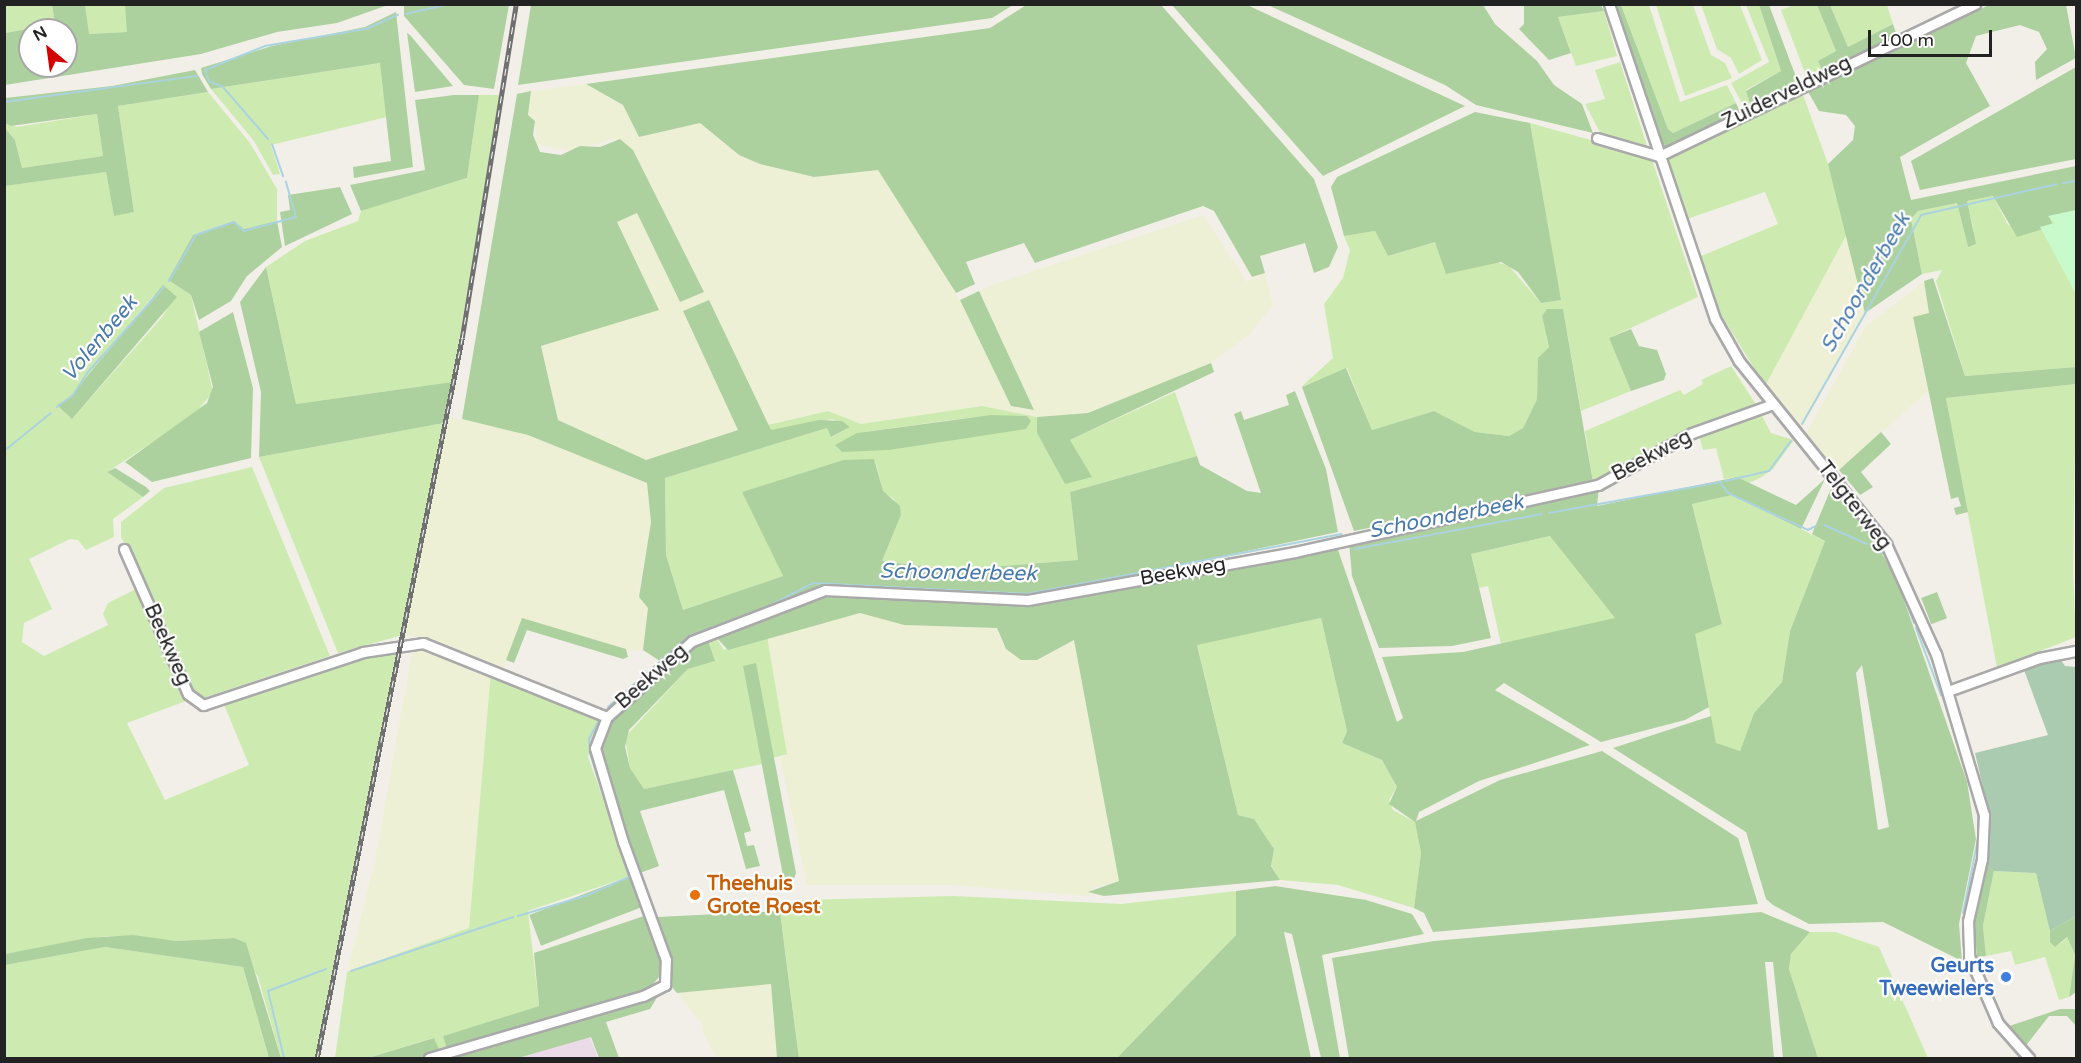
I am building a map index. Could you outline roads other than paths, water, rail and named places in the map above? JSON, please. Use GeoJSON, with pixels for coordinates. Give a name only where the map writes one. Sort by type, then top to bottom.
{"type":"FeatureCollection","features":[{"type":"Feature","properties":{"kind":"street","name":"Telgterweg"},"geometry":{"type":"LineString","coordinates":[[1609,4],[1715,319],[1739,361],[1887,544],[1948,690],[1984,815],[1982,859],[1968,921],[1969,956],[1998,1023],[2029,1059]]}},
{"type":"Feature","properties":{"kind":"street","name":"Zuiderveldweg"},"geometry":{"type":"LineString","coordinates":[[1659,156],[1975,4]]}},
{"type":"Feature","properties":{"kind":"street"},"geometry":{"type":"LineString","coordinates":[[1598,138],[1659,156]]}},
{"type":"Feature","properties":{"kind":"street","name":"Beekweg"},"geometry":{"type":"LineString","coordinates":[[429,1059],[643,996],[665,985],[666,960],[597,760],[598,735],[607,717],[692,641],[814,592],[836,588],[965,600],[1028,600],[1295,552],[1598,485],[1692,433],[1773,404]]}},
{"type":"Feature","properties":{"kind":"street","name":"Beekweg"},"geometry":{"type":"LineString","coordinates":[[124,549],[188,694],[203,705],[363,652],[423,642],[607,717]]}},
{"type":"Feature","properties":{"kind":"street"},"geometry":{"type":"LineString","coordinates":[[1948,690],[2039,658],[2076,651]]}},
{"type":"Feature","properties":{"kind":"waterway","name":"Volenbeek"},"geometry":{"type":"LineString","coordinates":[[406,14],[450,4]]}},
{"type":"Feature","properties":{"kind":"waterway","name":"Volenbeek"},"geometry":{"type":"LineString","coordinates":[[268,139],[223,87],[209,81],[205,70],[265,46],[366,29],[398,15]]}},
{"type":"Feature","properties":{"kind":"waterway"},"geometry":{"type":"LineString","coordinates":[[4,102],[197,76]]}},
{"type":"Feature","properties":{"kind":"waterway","name":"Volenbeek"},"geometry":{"type":"LineString","coordinates":[[272,144],[283,176]]}},
{"type":"Feature","properties":{"kind":"waterway","name":"Volenbeek"},"geometry":{"type":"LineString","coordinates":[[169,281],[196,235],[234,222],[244,231],[296,217],[286,181]]}},
{"type":"Feature","properties":{"kind":"waterway","name":"Schoonderbeek"},"geometry":{"type":"LineString","coordinates":[[2063,183],[2076,181]]}},
{"type":"Feature","properties":{"kind":"waterway","name":"Schoonderbeek"},"geometry":{"type":"LineString","coordinates":[[1802,424],[1921,215],[2057,184]]}},
{"type":"Feature","properties":{"kind":"waterway","name":"Volenbeek"},"geometry":{"type":"LineString","coordinates":[[57,407],[73,395],[88,372],[164,287]]}},
{"type":"Feature","properties":{"kind":"waterway","name":"Volenbeek"},"geometry":{"type":"LineString","coordinates":[[4,451],[51,413]]}},
{"type":"Feature","properties":{"kind":"waterway","name":"Schoonderbeek"},"geometry":{"type":"LineString","coordinates":[[1725,481],[1769,471],[1791,441]]}},
{"type":"Feature","properties":{"kind":"waterway","name":"Schoonderbeek"},"geometry":{"type":"LineString","coordinates":[[1549,513],[1722,482]]}},
{"type":"Feature","properties":{"kind":"waterway"},"geometry":{"type":"LineString","coordinates":[[1721,484],[1728,493],[1808,530],[1816,526]]}},
{"type":"Feature","properties":{"kind":"waterway","name":"Schoonderbeek"},"geometry":{"type":"LineString","coordinates":[[1355,549],[1542,514]]}},
{"type":"Feature","properties":{"kind":"waterway"},"geometry":{"type":"LineString","coordinates":[[1824,525],[1867,544]]}},
{"type":"Feature","properties":{"kind":"waterway","name":"Schoonderbeek"},"geometry":{"type":"LineString","coordinates":[[608,707],[689,636],[765,608],[813,583],[1027,594],[1341,534]]}},
{"type":"Feature","properties":{"kind":"waterway"},"geometry":{"type":"LineString","coordinates":[[1877,550],[1886,555]]}},
{"type":"Feature","properties":{"kind":"waterway"},"geometry":{"type":"LineString","coordinates":[[1897,578],[1914,623]]}},
{"type":"Feature","properties":{"kind":"waterway"},"geometry":{"type":"LineString","coordinates":[[1916,628],[1941,695]]}},
{"type":"Feature","properties":{"kind":"waterway"},"geometry":{"type":"LineString","coordinates":[[1943,698],[1963,761]]}},
{"type":"Feature","properties":{"kind":"waterway","name":"Schoonderbeek"},"geometry":{"type":"LineString","coordinates":[[518,916],[588,895],[629,877],[590,753],[589,739],[600,718]]}},
{"type":"Feature","properties":{"kind":"waterway"},"geometry":{"type":"LineString","coordinates":[[1963,913],[1978,839],[1978,809]]}},
{"type":"Feature","properties":{"kind":"waterway","name":"Schoonderbeek"},"geometry":{"type":"LineString","coordinates":[[351,971],[513,917]]}},
{"type":"Feature","properties":{"kind":"waterway","name":"Schoonderbeek"},"geometry":{"type":"LineString","coordinates":[[284,1058],[268,991],[326,969]]}},
{"type":"Feature","properties":{"kind":"railway"},"geometry":{"type":"LineString","coordinates":[[317,1058],[462,338],[516,4]]}},
{"type":"Feature","properties":{"kind":"place","name":"Theehuis Grote Roest"},"geometry":{"type":"Point","coordinates":[695,895]}},
{"type":"Feature","properties":{"kind":"place","name":"Geurts Tweewielers"},"geometry":{"type":"Point","coordinates":[2006,977]}}]}
